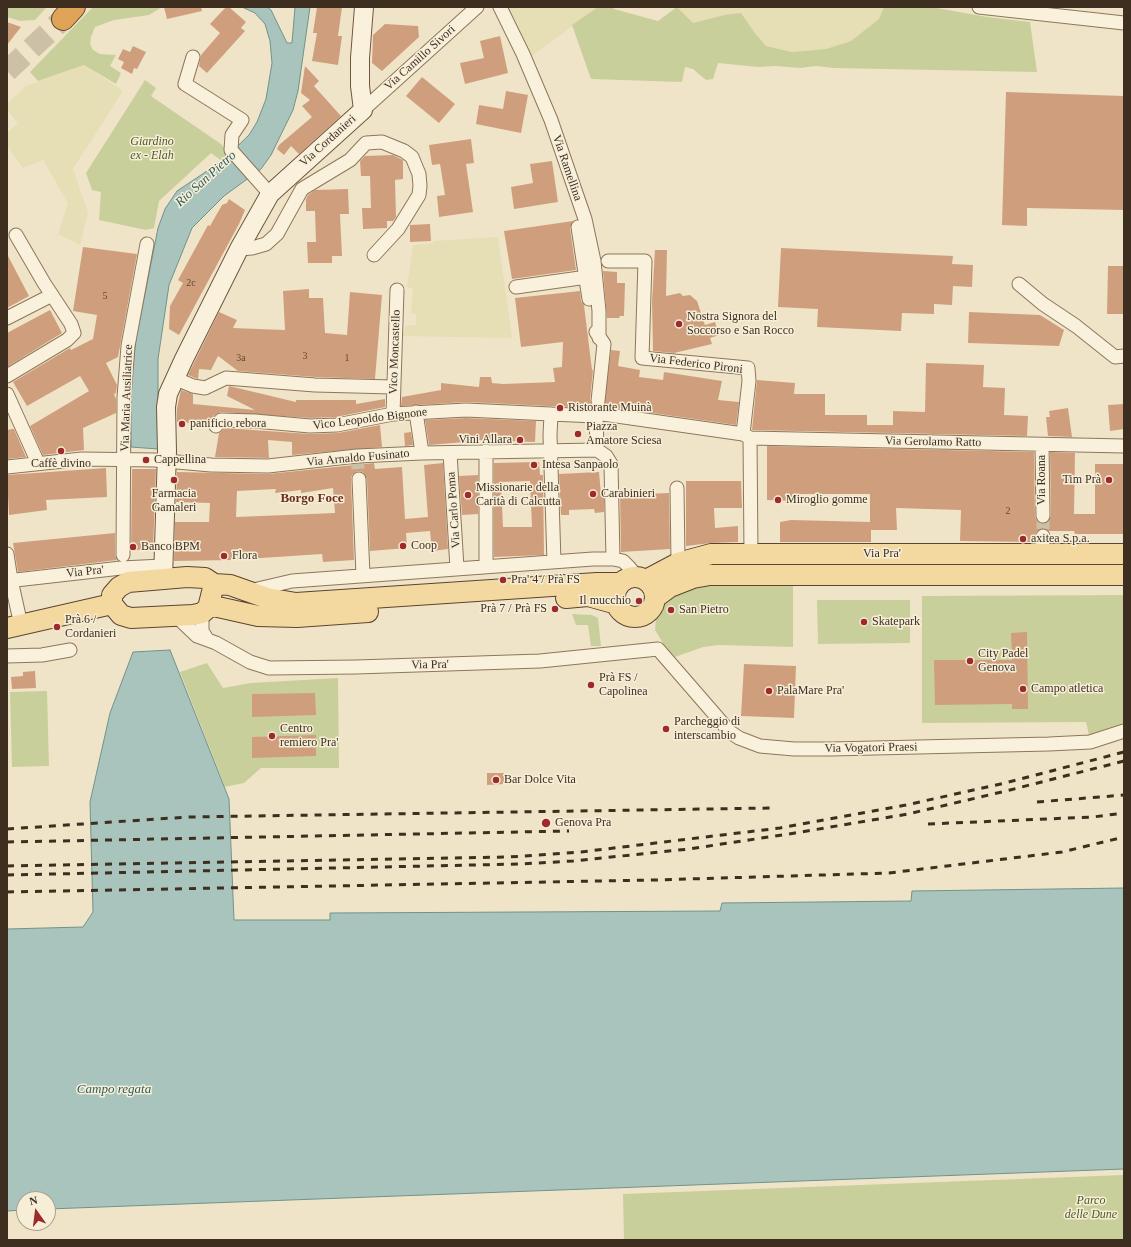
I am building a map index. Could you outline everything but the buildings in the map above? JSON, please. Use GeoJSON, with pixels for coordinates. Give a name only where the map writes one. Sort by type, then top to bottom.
{"type":"FeatureCollection","features":[{"type":"Feature","properties":{"kind":"main road","name":"Via Pra'"},"geometry":{"type":"LineString","coordinates":[[643,579],[678,563],[711,554],[1043,545],[1124,554]]}},
{"type":"Feature","properties":{"kind":"main road"},"geometry":{"type":"LineString","coordinates":[[617,604],[588,596],[297,617],[258,616],[206,609],[176,616],[131,618],[121,615],[112,604],[112,595],[119,587],[128,582],[163,572],[204,578],[214,584],[230,585],[282,602],[296,603],[597,583],[621,583],[630,578],[643,579],[653,588],[656,598],[650,611],[636,617],[626,615],[617,604],[616,593],[621,583]]}},
{"type":"Feature","properties":{"kind":"main road","name":"Via Pra'"},"geometry":{"type":"LineString","coordinates":[[656,598],[670,587],[693,578],[710,575],[1124,575]]}},
{"type":"Feature","properties":{"kind":"main road"},"geometry":{"type":"LineString","coordinates":[[206,609],[214,584]]}},
{"type":"Feature","properties":{"kind":"main road"},"geometry":{"type":"LineString","coordinates":[[14,626],[112,604]]}},
{"type":"Feature","properties":{"kind":"street","name":"Via Cordanieri"},"geometry":{"type":"LineString","coordinates":[[163,572],[167,461],[166,407],[168,394],[174,378],[239,249],[270,194],[363,110],[360,86],[360,58],[364,7]]}},
{"type":"Feature","properties":{"kind":"street","name":"Via Camillo Sivori"},"geometry":{"type":"LineString","coordinates":[[363,110],[477,7]]}},
{"type":"Feature","properties":{"kind":"street","name":"Via Ramellina"},"geometry":{"type":"LineString","coordinates":[[500,7],[523,54],[551,120],[585,219],[594,261],[599,311],[599,338]]}},
{"type":"Feature","properties":{"kind":"street"},"geometry":{"type":"LineString","coordinates":[[979,7],[1124,23]]}},
{"type":"Feature","properties":{"kind":"street"},"geometry":{"type":"LineString","coordinates":[[193,57],[185,84],[242,120],[232,135],[231,150],[270,194]]}},
{"type":"Feature","properties":{"kind":"street","name":"Via Cordanieri"},"geometry":{"type":"LineString","coordinates":[[239,249],[252,248],[266,244],[277,234],[302,189],[350,160],[366,143],[382,142],[404,151],[412,157],[419,174],[420,186],[419,195],[398,230],[374,255]]}},
{"type":"Feature","properties":{"kind":"street","name":"Via Ramellina"},"geometry":{"type":"LineString","coordinates":[[577,220],[587,277],[592,321],[599,338],[604,344],[596,410]]}},
{"type":"Feature","properties":{"kind":"street"},"geometry":{"type":"LineString","coordinates":[[7,376],[67,340],[74,333],[71,324],[16,235]]}},
{"type":"Feature","properties":{"kind":"street","name":"Via Maria Ausiliatrice"},"geometry":{"type":"LineString","coordinates":[[123,555],[124,397],[128,346],[147,244]]}},
{"type":"Feature","properties":{"kind":"street","name":"Via Federico Pironi"},"geometry":{"type":"LineString","coordinates":[[608,261],[645,261],[642,358],[748,368],[747,436],[751,554]]}},
{"type":"Feature","properties":{"kind":"street"},"geometry":{"type":"LineString","coordinates":[[516,287],[587,277]]}},
{"type":"Feature","properties":{"kind":"street"},"geometry":{"type":"LineString","coordinates":[[1019,284],[1043,304],[1076,326],[1115,357],[1124,356]]}},
{"type":"Feature","properties":{"kind":"street","name":"Vico Moncastello"},"geometry":{"type":"LineString","coordinates":[[392,414],[397,290]]}},
{"type":"Feature","properties":{"kind":"street"},"geometry":{"type":"LineString","coordinates":[[7,318],[52,295]]}},
{"type":"Feature","properties":{"kind":"street"},"geometry":{"type":"LineString","coordinates":[[174,378],[192,386],[205,388],[226,378],[315,385],[393,387]]}},
{"type":"Feature","properties":{"kind":"street"},"geometry":{"type":"LineString","coordinates":[[7,394],[38,463]]}},
{"type":"Feature","properties":{"kind":"street","name":"Vico Leopoldo Bignone"},"geometry":{"type":"LineString","coordinates":[[216,426],[221,420],[255,420],[310,426],[337,425],[392,414],[466,410],[550,414]]}},
{"type":"Feature","properties":{"kind":"street"},"geometry":{"type":"LineString","coordinates":[[554,562],[550,414],[596,410],[597,450]]}},
{"type":"Feature","properties":{"kind":"street","name":"Via Gerolamo Ratto"},"geometry":{"type":"LineString","coordinates":[[596,410],[747,436],[1124,446]]}},
{"type":"Feature","properties":{"kind":"street"},"geometry":{"type":"LineString","coordinates":[[416,412],[422,453]]}},
{"type":"Feature","properties":{"kind":"street","name":"Via Roana"},"geometry":{"type":"LineString","coordinates":[[1042,444],[1043,516]]}},
{"type":"Feature","properties":{"kind":"street"},"geometry":{"type":"LineString","coordinates":[[551,456],[597,450],[606,456],[611,464],[613,559]]}},
{"type":"Feature","properties":{"kind":"street"},"geometry":{"type":"LineString","coordinates":[[486,451],[486,566]]}},
{"type":"Feature","properties":{"kind":"street","name":"Via Arnaldo Fusinato"},"geometry":{"type":"LineString","coordinates":[[7,467],[82,459],[124,459],[268,466],[357,456],[422,453],[486,451],[551,456]]}},
{"type":"Feature","properties":{"kind":"street","name":"Via Carlo Poma"},"geometry":{"type":"LineString","coordinates":[[450,453],[457,568]]}},
{"type":"Feature","properties":{"kind":"street"},"geometry":{"type":"LineString","coordinates":[[359,478],[363,575]]}},
{"type":"Feature","properties":{"kind":"street"},"geometry":{"type":"LineString","coordinates":[[677,488],[678,563]]}},
{"type":"Feature","properties":{"kind":"street"},"geometry":{"type":"LineString","coordinates":[[7,554],[14,626]]}},
{"type":"Feature","properties":{"kind":"street"},"geometry":{"type":"LineString","coordinates":[[249,591],[292,581],[486,566],[613,559],[623,561],[637,577],[643,579]]}},
{"type":"Feature","properties":{"kind":"street","name":"Via Pra'"},"geometry":{"type":"LineString","coordinates":[[9,581],[121,568],[163,572]]}},
{"type":"Feature","properties":{"kind":"street"},"geometry":{"type":"LineString","coordinates":[[206,609],[202,631],[207,639]]}},
{"type":"Feature","properties":{"kind":"street","name":"Via Pra'"},"geometry":{"type":"LineString","coordinates":[[176,616],[197,636],[207,639],[250,662],[269,668],[356,667],[540,661],[658,649]]}},
{"type":"Feature","properties":{"kind":"street","name":"Via Vogatori Praesi"},"geometry":{"type":"LineString","coordinates":[[658,649],[730,732],[739,738],[760,746],[794,749],[831,749],[1049,744],[1090,742],[1124,731]]}},
{"type":"Feature","properties":{"kind":"street"},"geometry":{"type":"LineString","coordinates":[[7,656],[42,655],[67,651]]}},
{"type":"Feature","properties":{"kind":"shaded area"},"geometry":{"type":"Polygon","coordinates":[[[503,7],[598,7],[528,59],[503,7]]]}},
{"type":"Feature","properties":{"kind":"shaded area"},"geometry":{"type":"Polygon","coordinates":[[[677,7],[884,7],[879,19],[851,41],[826,49],[792,52],[766,46],[754,32],[724,15],[693,23],[677,7]]]}},
{"type":"Feature","properties":{"kind":"shaded area"},"geometry":{"type":"Polygon","coordinates":[[[84,65],[123,91],[73,169],[88,213],[80,245],[58,234],[68,203],[43,160],[23,168],[7,146],[7,133],[18,123],[7,110],[7,104],[26,86],[84,65]]]}},
{"type":"Feature","properties":{"kind":"shaded area"},"geometry":{"type":"Polygon","coordinates":[[[498,237],[512,338],[398,336],[399,331],[405,331],[405,326],[416,325],[416,314],[411,313],[413,289],[407,287],[413,245],[433,243],[433,241],[498,237]]]}},
{"type":"Feature","properties":{"kind":"green space"},"geometry":{"type":"Polygon","coordinates":[[[7,7],[47,7],[35,20],[20,21],[7,17],[7,7]]]}},
{"type":"Feature","properties":{"kind":"green space"},"geometry":{"type":"Polygon","coordinates":[[[93,7],[162,7],[149,15],[114,20],[95,27],[90,44],[93,50],[100,54],[116,55],[110,66],[121,73],[116,84],[84,65],[38,81],[30,72],[93,7]]]}},
{"type":"Feature","properties":{"kind":"green space"},"geometry":{"type":"Polygon","coordinates":[[[598,7],[612,7],[614,9],[658,21],[677,7],[693,23],[724,15],[741,13],[766,46],[792,52],[826,49],[851,41],[879,19],[884,7],[931,7],[987,17],[1030,22],[1037,72],[833,68],[816,66],[800,68],[775,66],[758,67],[718,63],[713,79],[706,80],[693,69],[685,67],[682,82],[591,79],[572,25],[598,7]]]}},
{"type":"Feature","properties":{"kind":"green space","name":"Giardino ex - Elah"},"geometry":{"type":"Polygon","coordinates":[[[145,80],[156,88],[151,96],[221,144],[230,155],[222,161],[211,153],[159,201],[154,228],[146,230],[99,220],[101,192],[92,190],[86,173],[145,80]]]}},
{"type":"Feature","properties":{"kind":"green space"},"geometry":{"type":"Polygon","coordinates":[[[793,585],[793,647],[719,645],[703,647],[675,657],[664,645],[655,630],[656,618],[663,606],[672,596],[683,590],[701,586],[793,585]]]}},
{"type":"Feature","properties":{"kind":"green space","name":"Campo atletica"},"geometry":{"type":"Polygon","coordinates":[[[1124,595],[1124,723],[1089,735],[1086,722],[922,723],[922,596],[1124,595]]]}},
{"type":"Feature","properties":{"kind":"green space","name":"Skatepark"},"geometry":{"type":"Polygon","coordinates":[[[817,600],[910,600],[910,643],[818,644],[817,600]]]}},
{"type":"Feature","properties":{"kind":"green space"},"geometry":{"type":"Polygon","coordinates":[[[572,614],[592,615],[598,618],[601,646],[591,646],[588,625],[576,625],[572,614]]]}},
{"type":"Feature","properties":{"kind":"green space","name":"Centro remiero Pra'"},"geometry":{"type":"Polygon","coordinates":[[[207,663],[223,688],[251,683],[338,678],[339,768],[261,768],[244,783],[225,787],[180,672],[207,663]]]}},
{"type":"Feature","properties":{"kind":"green space"},"geometry":{"type":"Polygon","coordinates":[[[47,691],[49,766],[12,767],[10,692],[47,691]]]}},
{"type":"Feature","properties":{"kind":"green space","name":"Parco delle Dune"},"geometry":{"type":"Polygon","coordinates":[[[1124,1175],[1124,1240],[624,1240],[623,1194],[1124,1175]]]}},
{"type":"Feature","properties":{"kind":"water","name":"Rio San Pietro"},"geometry":{"type":"Polygon","coordinates":[[[242,7],[267,7],[271,10],[287,43],[292,43],[295,7],[310,7],[298,91],[293,110],[271,155],[261,169],[224,196],[192,228],[169,285],[158,359],[158,449],[131,447],[130,389],[136,339],[158,228],[165,209],[177,191],[222,161],[249,135],[257,122],[266,99],[272,63],[270,41],[265,24],[255,13],[242,7]]]}},
{"type":"Feature","properties":{"kind":"water","name":"Campo regata"},"geometry":{"type":"Polygon","coordinates":[[[170,650],[229,799],[234,920],[330,920],[330,913],[720,911],[722,903],[911,901],[912,891],[1124,888],[1124,1169],[56,1209],[56,1191],[16,1191],[16,1210],[7,1211],[7,929],[83,927],[93,912],[90,802],[110,713],[133,652],[170,650]]]}},
{"type":"Feature","properties":{"kind":"tunnel"},"geometry":{"type":"LineString","coordinates":[[7,71],[63,19]]}},
{"type":"Feature","properties":{"kind":"tunnel"},"geometry":{"type":"LineString","coordinates":[[357,456],[359,479]]}},
{"type":"Feature","properties":{"kind":"tunnel"},"geometry":{"type":"LineString","coordinates":[[1043,516],[1043,536]]}},
{"type":"Feature","properties":{"kind":"railway"},"geometry":{"type":"LineString","coordinates":[[7,866],[509,857],[581,852],[780,828],[906,805],[1005,783],[1124,752]]}},
{"type":"Feature","properties":{"kind":"railway"},"geometry":{"type":"LineString","coordinates":[[7,875],[520,864],[573,861],[689,849],[908,814],[1124,761]]}},
{"type":"Feature","properties":{"kind":"railway"},"geometry":{"type":"LineString","coordinates":[[1037,802],[1124,795]]}},
{"type":"Feature","properties":{"kind":"railway"},"geometry":{"type":"LineString","coordinates":[[7,829],[188,817],[772,808]]}},
{"type":"Feature","properties":{"kind":"railway"},"geometry":{"type":"LineString","coordinates":[[928,824],[1093,817],[1124,813]]}},
{"type":"Feature","properties":{"kind":"railway"},"geometry":{"type":"LineString","coordinates":[[7,842],[569,831]]}},
{"type":"Feature","properties":{"kind":"railway"},"geometry":{"type":"LineString","coordinates":[[7,892],[654,880],[889,873],[1062,852],[1124,837]]}},
{"type":"Feature","properties":{"kind":"place","name":"Nostra Signora del Soccorso e San Rocco"},"geometry":{"type":"Point","coordinates":[679,324]}},
{"type":"Feature","properties":{"kind":"place","name":"Ristorante Muinà"},"geometry":{"type":"Point","coordinates":[560,408]}},
{"type":"Feature","properties":{"kind":"place","name":"panificio rebora"},"geometry":{"type":"Point","coordinates":[182,424]}},
{"type":"Feature","properties":{"kind":"place","name":"Piazza Amatore Sciesa"},"geometry":{"type":"Point","coordinates":[578,434]}},
{"type":"Feature","properties":{"kind":"place","name":"Vini Allara"},"geometry":{"type":"Point","coordinates":[520,440]}},
{"type":"Feature","properties":{"kind":"place","name":"Caffè divino"},"geometry":{"type":"Point","coordinates":[61,451]}},
{"type":"Feature","properties":{"kind":"place","name":"Cappellina"},"geometry":{"type":"Point","coordinates":[146,460]}},
{"type":"Feature","properties":{"kind":"place","name":"Intesa Sanpaolo"},"geometry":{"type":"Point","coordinates":[534,465]}},
{"type":"Feature","properties":{"kind":"place","name":"Farmacia Gamaleri"},"geometry":{"type":"Point","coordinates":[174,480]}},
{"type":"Feature","properties":{"kind":"place","name":"Tim Prà"},"geometry":{"type":"Point","coordinates":[1109,480]}},
{"type":"Feature","properties":{"kind":"place","name":"Carabinieri"},"geometry":{"type":"Point","coordinates":[593,494]}},
{"type":"Feature","properties":{"kind":"place","name":"Missionarie della Carità di Calcutta"},"geometry":{"type":"Point","coordinates":[468,495]}},
{"type":"Feature","properties":{"kind":"place","name":"Miroglio gomme"},"geometry":{"type":"Point","coordinates":[778,500]}},
{"type":"Feature","properties":{"kind":"place","name":"axitea S.p.a."},"geometry":{"type":"Point","coordinates":[1023,539]}},
{"type":"Feature","properties":{"kind":"place","name":"Coop"},"geometry":{"type":"Point","coordinates":[403,546]}},
{"type":"Feature","properties":{"kind":"place","name":"Banco BPM"},"geometry":{"type":"Point","coordinates":[133,547]}},
{"type":"Feature","properties":{"kind":"place","name":"Flora"},"geometry":{"type":"Point","coordinates":[224,556]}},
{"type":"Feature","properties":{"kind":"place","name":"Pra' 4 / Prà FS"},"geometry":{"type":"Point","coordinates":[503,580]}},
{"type":"Feature","properties":{"kind":"place","name":"Il mucchio"},"geometry":{"type":"Point","coordinates":[639,601]}},
{"type":"Feature","properties":{"kind":"place","name":"Prà 7 / Prà FS"},"geometry":{"type":"Point","coordinates":[555,609]}},
{"type":"Feature","properties":{"kind":"place","name":"San Pietro"},"geometry":{"type":"Point","coordinates":[671,610]}},
{"type":"Feature","properties":{"kind":"place","name":"Skatepark"},"geometry":{"type":"Point","coordinates":[864,622]}},
{"type":"Feature","properties":{"kind":"place","name":"Prà 6 / Cordanieri"},"geometry":{"type":"Point","coordinates":[57,627]}},
{"type":"Feature","properties":{"kind":"place","name":"City Padel Genova"},"geometry":{"type":"Point","coordinates":[970,661]}},
{"type":"Feature","properties":{"kind":"place","name":"Prà FS / Capolinea"},"geometry":{"type":"Point","coordinates":[591,685]}},
{"type":"Feature","properties":{"kind":"place","name":"Campo atletica"},"geometry":{"type":"Point","coordinates":[1023,689]}},
{"type":"Feature","properties":{"kind":"place","name":"PalaMare Pra'"},"geometry":{"type":"Point","coordinates":[769,691]}},
{"type":"Feature","properties":{"kind":"place","name":"Parcheggio di interscambio"},"geometry":{"type":"Point","coordinates":[666,729]}},
{"type":"Feature","properties":{"kind":"place","name":"Centro remiero Pra'"},"geometry":{"type":"Point","coordinates":[272,736]}},
{"type":"Feature","properties":{"kind":"place","name":"Bar Dolce Vita"},"geometry":{"type":"Point","coordinates":[496,780]}},
{"type":"Feature","properties":{"kind":"place","name":"Genova Pra"},"geometry":{"type":"Point","coordinates":[546,823]}},
{"type":"Feature","properties":{"kind":"district","name":"Borgo Foce"},"geometry":{"type":"Point","coordinates":[312,499]}}]}
